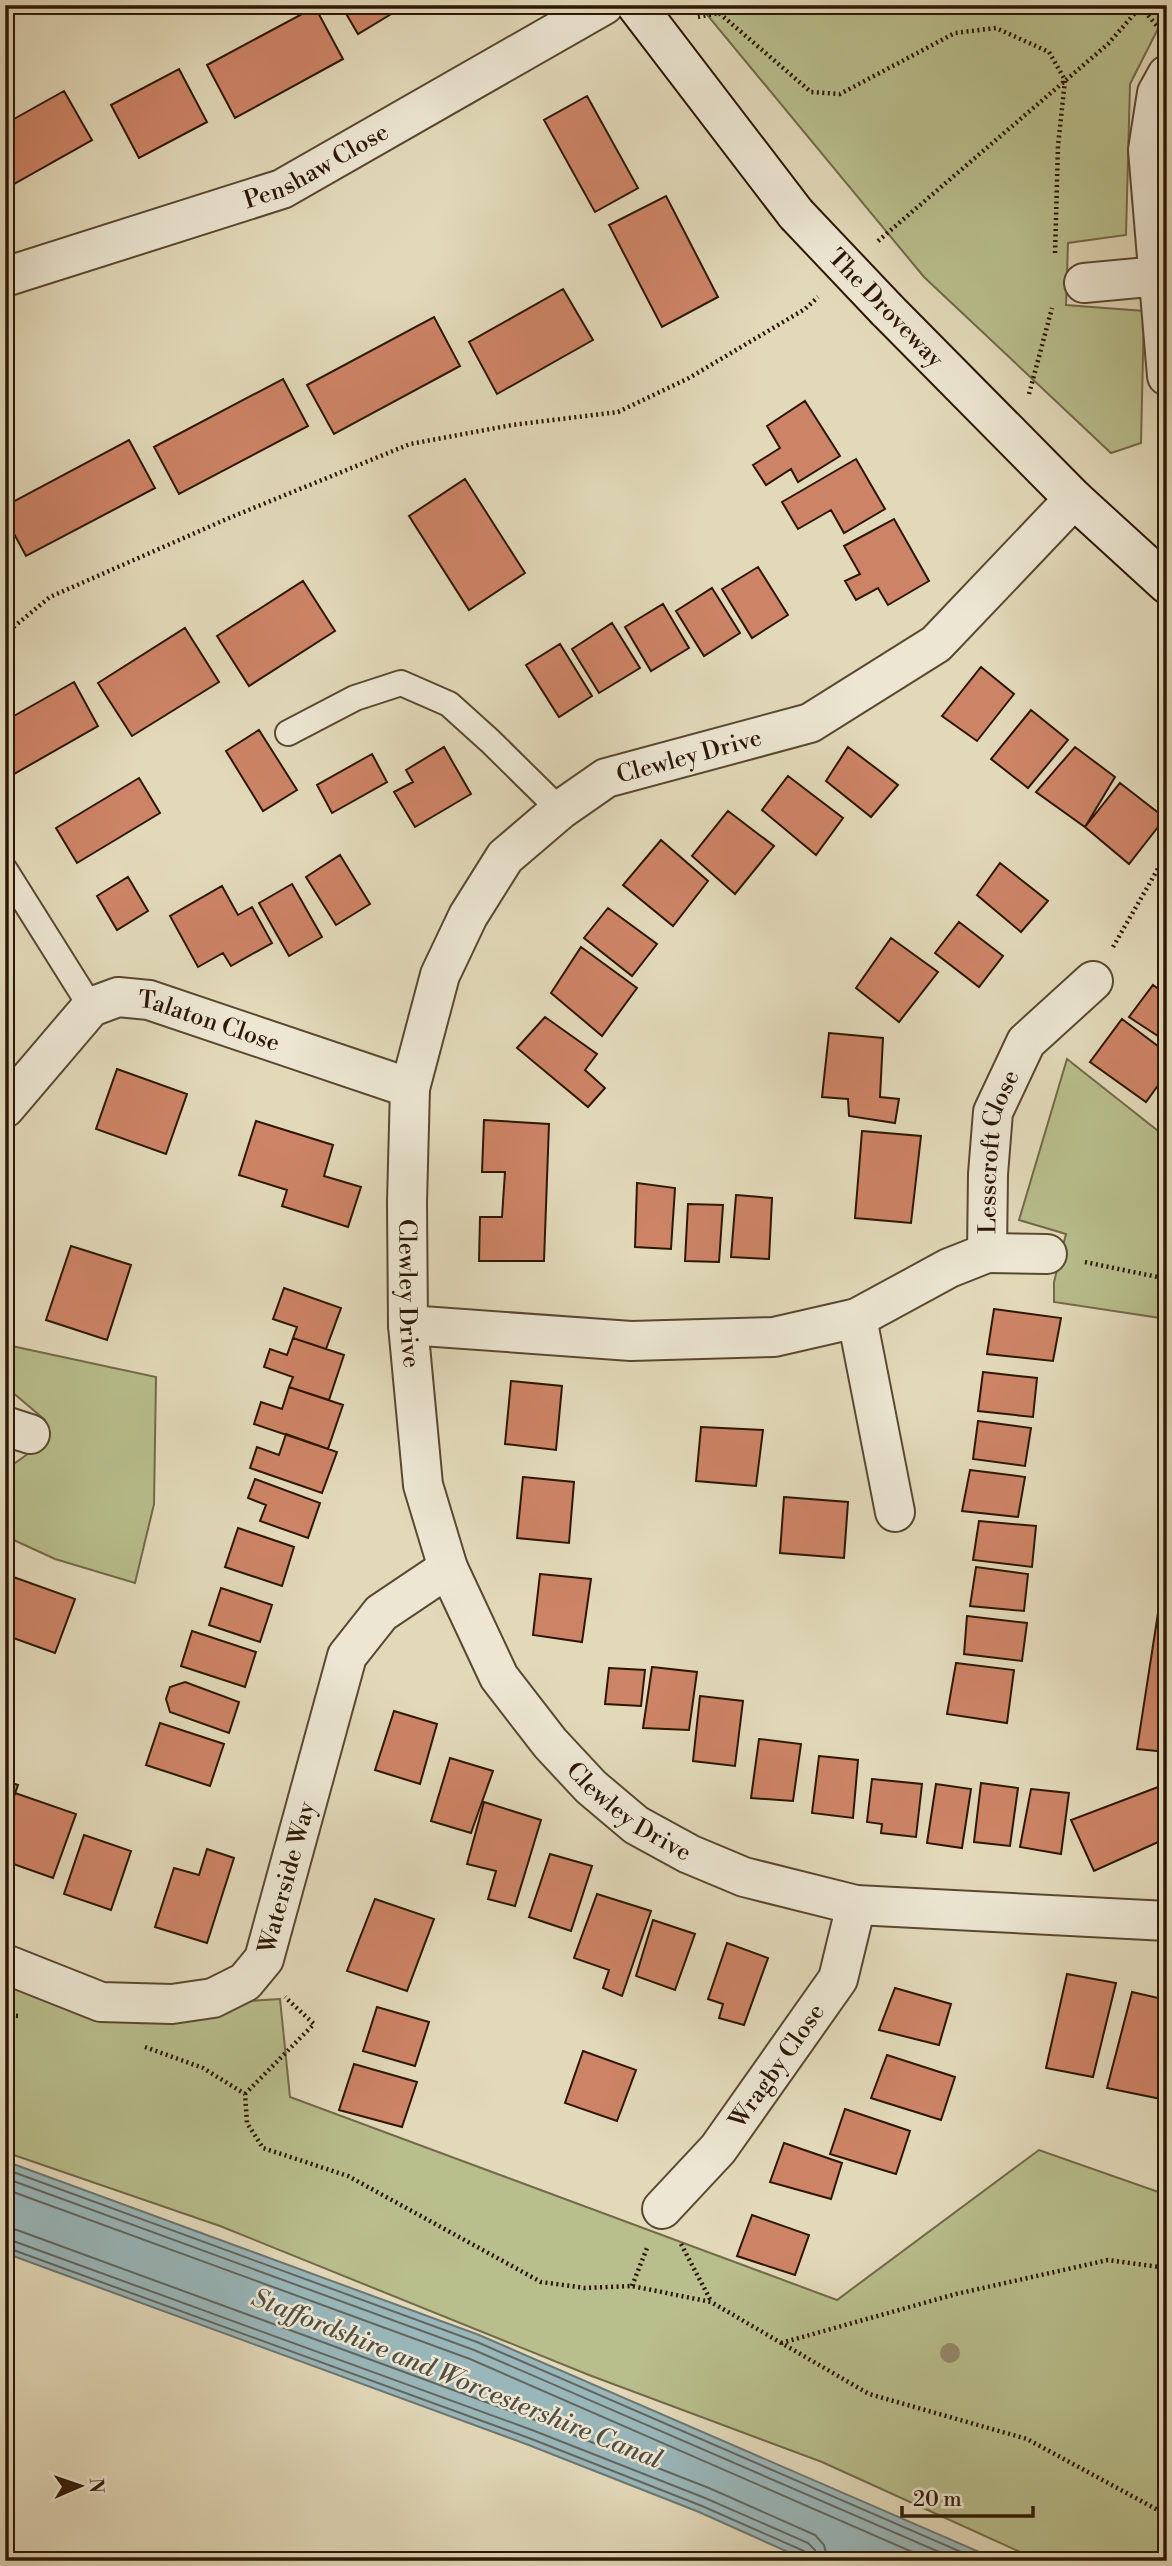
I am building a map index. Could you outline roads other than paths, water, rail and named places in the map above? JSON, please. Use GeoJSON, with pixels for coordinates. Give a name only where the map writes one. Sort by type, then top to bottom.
{"type":"FeatureCollection","features":[{"type":"Feature","properties":{"kind":"street","name":"Penshaw Close"},"geometry":{"type":"LineString","coordinates":[[5,277],[282,189],[604,5]]}},
{"type":"Feature","properties":{"kind":"street","name":"The Droveway"},"geometry":{"type":"LineString","coordinates":[[636,5],[796,214],[1074,499],[1167,584]]}},
{"type":"Feature","properties":{"kind":"street"},"geometry":{"type":"LineString","coordinates":[[1167,75],[1157,93],[1148,150],[1167,376]]}},
{"type":"Feature","properties":{"kind":"street"},"geometry":{"type":"LineString","coordinates":[[1070,275],[1159,276]]}},
{"type":"Feature","properties":{"kind":"street","name":"Clewley Drive"},"geometry":{"type":"LineString","coordinates":[[1074,499],[936,643],[810,723],[606,778],[560,810],[506,857],[468,916],[440,975],[410,1088],[408,1325],[424,1485],[448,1568],[499,1677],[550,1743],[591,1787],[636,1825],[689,1854],[744,1877],[856,1905],[1167,1921]]}},
{"type":"Feature","properties":{"kind":"street","name":"Lesscroft Close"},"geometry":{"type":"LineString","coordinates":[[408,1325],[631,1340],[774,1337],[857,1318],[949,1268],[987,1253],[988,1174],[993,1112],[1026,1042],[1093,981]]}},
{"type":"Feature","properties":{"kind":"street","name":"Talaton Close"},"geometry":{"type":"LineString","coordinates":[[91,1007],[118,997],[149,1000],[410,1088]]}},
{"type":"Feature","properties":{"kind":"street"},"geometry":{"type":"LineString","coordinates":[[5,1108],[91,1007]]}},
{"type":"Feature","properties":{"kind":"street"},"geometry":{"type":"LineString","coordinates":[[987,1253],[1047,1254]]}},
{"type":"Feature","properties":{"kind":"street"},"geometry":{"type":"LineString","coordinates":[[857,1318],[895,1512]]}},
{"type":"Feature","properties":{"kind":"street","name":"Waterside Way"},"geometry":{"type":"LineString","coordinates":[[5,1964],[102,2002],[172,2004],[213,1998],[245,1982],[264,1959],[347,1657],[381,1613],[448,1568]]}},
{"type":"Feature","properties":{"kind":"street","name":"Wragby Close"},"geometry":{"type":"LineString","coordinates":[[662,2209],[719,2149],[838,1979],[856,1905]]}},
{"type":"Feature","properties":{"kind":"lane"},"geometry":{"type":"LineString","coordinates":[[288,733],[355,698],[401,682],[449,704],[490,740],[560,810]]}},
{"type":"Feature","properties":{"kind":"lane"},"geometry":{"type":"LineString","coordinates":[[5,870],[91,1007]]}},
{"type":"Feature","properties":{"kind":"water","name":"Staffordshire and Worcestershire Canal"},"geometry":{"type":"Polygon","coordinates":[[[5,2161],[479,2335],[1000,2561],[808,2561],[699,2512],[526,2444],[5,2253],[5,2161]]]}}]}
